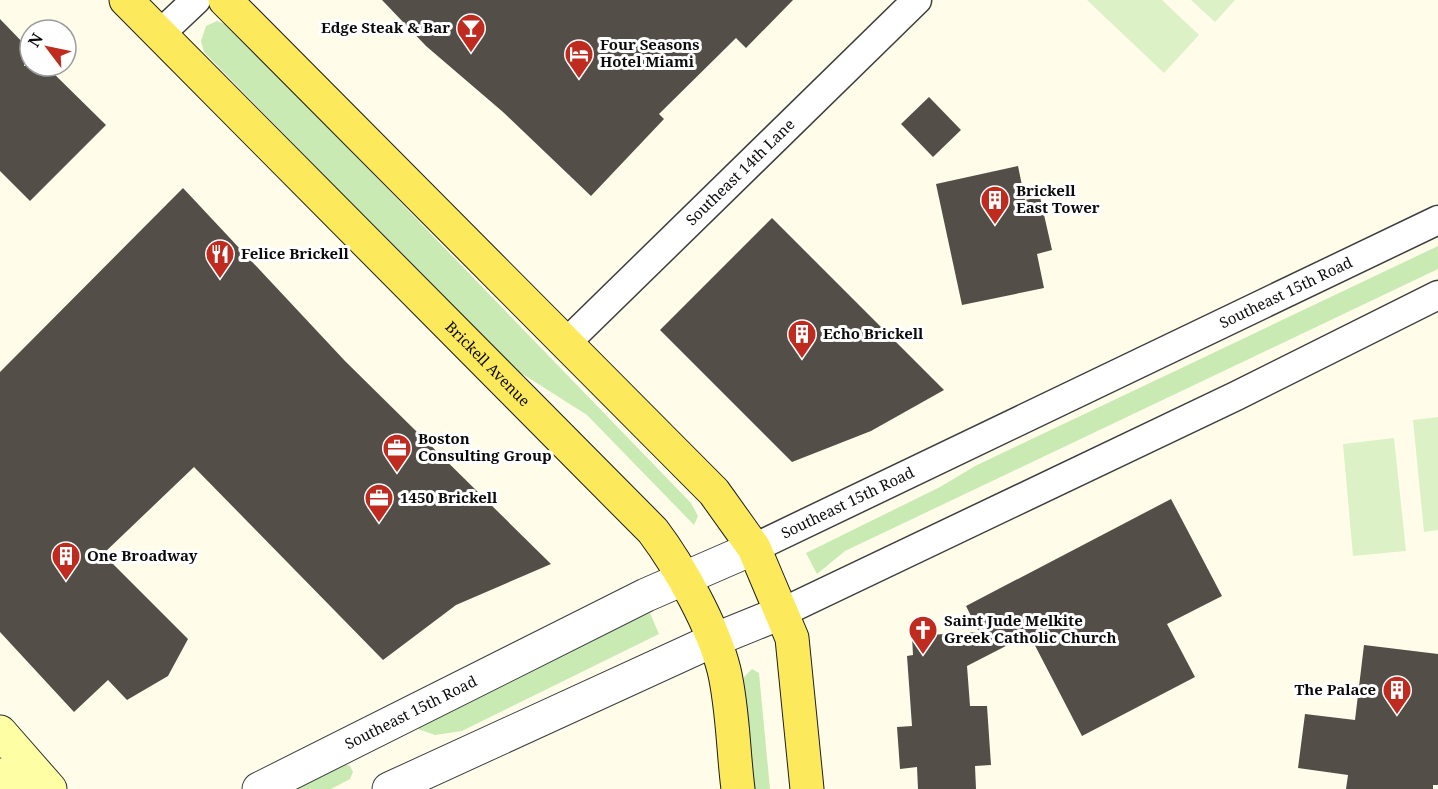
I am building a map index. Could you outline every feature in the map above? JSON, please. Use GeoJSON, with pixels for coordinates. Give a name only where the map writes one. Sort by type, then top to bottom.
{"type":"FeatureCollection","features":[{"type":"Feature","properties":{"kind":"main road","name":"Brickell Avenue"},"geometry":{"type":"LineString","coordinates":[[126,0],[653,531],[684,578],[714,640],[724,669],[738,789]]}},
{"type":"Feature","properties":{"kind":"main road"},"geometry":{"type":"LineString","coordinates":[[225,0],[714,492],[754,548],[783,612],[793,645],[807,789]]}},
{"type":"Feature","properties":{"kind":"main road"},"geometry":{"type":"LineString","coordinates":[[0,732],[50,789]]}},
{"type":"Feature","properties":{"kind":"main road"},"geometry":{"type":"LineString","coordinates":[[0,775],[13,789]]}},
{"type":"Feature","properties":{"kind":"street"},"geometry":{"type":"LineString","coordinates":[[160,34],[196,0]]}},
{"type":"Feature","properties":{"kind":"street","name":"Southeast 14th Lane"},"geometry":{"type":"LineString","coordinates":[[566,343],[917,0]]}},
{"type":"Feature","properties":{"kind":"street","name":"Southeast 15th Road"},"geometry":{"type":"LineString","coordinates":[[260,789],[635,600],[754,548],[1438,220]]}},
{"type":"Feature","properties":{"kind":"street"},"geometry":{"type":"LineString","coordinates":[[389,789],[714,640],[783,612],[1225,401],[1438,295]]}},
{"type":"Feature","properties":{"kind":"green space"},"geometry":{"type":"Polygon","coordinates":[[[1087,0],[1162,0],[1199,35],[1164,73],[1087,0]]]}},
{"type":"Feature","properties":{"kind":"green space"},"geometry":{"type":"Polygon","coordinates":[[[1191,0],[1235,0],[1215,22],[1191,0]]]}},
{"type":"Feature","properties":{"kind":"green space"},"geometry":{"type":"Polygon","coordinates":[[[217,21],[230,26],[691,503],[698,516],[694,525],[587,415],[507,364],[204,52],[201,41],[206,26],[217,21]]]}},
{"type":"Feature","properties":{"kind":"green space"},"geometry":{"type":"Polygon","coordinates":[[[1438,246],[1438,269],[845,551],[817,574],[806,553],[940,487],[975,466],[1438,246]]]}},
{"type":"Feature","properties":{"kind":"green space"},"geometry":{"type":"Polygon","coordinates":[[[1438,417],[1438,530],[1424,532],[1413,420],[1438,417]]]}},
{"type":"Feature","properties":{"kind":"green space"},"geometry":{"type":"Polygon","coordinates":[[[1394,438],[1406,551],[1353,556],[1343,444],[1394,438]]]}},
{"type":"Feature","properties":{"kind":"green space"},"geometry":{"type":"Polygon","coordinates":[[[650,613],[659,634],[462,731],[435,735],[418,729],[419,722],[650,613]]]}},
{"type":"Feature","properties":{"kind":"green space"},"geometry":{"type":"Polygon","coordinates":[[[752,669],[759,673],[770,789],[754,789],[744,684],[744,677],[752,669]]]}},
{"type":"Feature","properties":{"kind":"green space"},"geometry":{"type":"Polygon","coordinates":[[[341,763],[350,766],[353,772],[350,779],[331,789],[290,789],[341,763]]]}},
{"type":"Feature","properties":{"kind":"building","name":"Four Seasons Hotel Miami"},"geometry":{"type":"Polygon","coordinates":[[[382,0],[793,0],[746,48],[736,38],[659,114],[664,119],[591,196],[503,112],[426,46],[382,0]]]}},
{"type":"Feature","properties":{"kind":"building"},"geometry":{"type":"Polygon","coordinates":[[[0,19],[18,38],[18,78],[58,78],[106,125],[30,201],[0,171],[0,19]]]}},
{"type":"Feature","properties":{"kind":"building"},"geometry":{"type":"Polygon","coordinates":[[[929,97],[961,130],[933,157],[901,124],[929,97]]]}},
{"type":"Feature","properties":{"kind":"building","name":"Brickell East Tower"},"geometry":{"type":"Polygon","coordinates":[[[1018,166],[1025,200],[1040,197],[1052,250],[1037,254],[1044,288],[962,305],[936,184],[1018,166]]]}},
{"type":"Feature","properties":{"kind":"building"},"geometry":{"type":"Polygon","coordinates":[[[183,188],[345,361],[551,564],[456,605],[383,660],[194,467],[103,554],[188,639],[168,676],[127,700],[108,680],[74,712],[0,632],[0,372],[183,188]]]}},
{"type":"Feature","properties":{"kind":"building","name":"Echo Brickell"},"geometry":{"type":"Polygon","coordinates":[[[772,218],[944,390],[871,431],[792,462],[660,330],[772,218]]]}},
{"type":"Feature","properties":{"kind":"building"},"geometry":{"type":"Polygon","coordinates":[[[1171,499],[1222,596],[1167,624],[1195,677],[1082,736],[1029,634],[967,666],[970,706],[987,706],[991,765],[975,766],[976,789],[918,789],[917,767],[900,769],[897,727],[912,726],[907,656],[913,655],[912,636],[979,632],[966,606],[1171,499]]]}},
{"type":"Feature","properties":{"kind":"building","name":"The Palace"},"geometry":{"type":"Polygon","coordinates":[[[1364,645],[1438,654],[1438,785],[1433,785],[1433,789],[1346,789],[1348,775],[1298,768],[1305,714],[1355,720],[1364,645]]]}},
{"type":"Feature","properties":{"kind":"place","name":"Edge Steak & Bar"},"geometry":{"type":"Point","coordinates":[471,54]}},
{"type":"Feature","properties":{"kind":"place","name":"Four Seasons Hotel Miami"},"geometry":{"type":"Point","coordinates":[579,80]}},
{"type":"Feature","properties":{"kind":"place","name":"Brickell East Tower"},"geometry":{"type":"Point","coordinates":[995,226]}},
{"type":"Feature","properties":{"kind":"place","name":"Felice Brickell"},"geometry":{"type":"Point","coordinates":[220,280]}},
{"type":"Feature","properties":{"kind":"place","name":"Echo Brickell"},"geometry":{"type":"Point","coordinates":[802,360]}},
{"type":"Feature","properties":{"kind":"place","name":"Boston Consulting Group"},"geometry":{"type":"Point","coordinates":[397,474]}},
{"type":"Feature","properties":{"kind":"place","name":"1450 Brickell"},"geometry":{"type":"Point","coordinates":[379,524]}},
{"type":"Feature","properties":{"kind":"place","name":"One Broadway"},"geometry":{"type":"Point","coordinates":[66,582]}},
{"type":"Feature","properties":{"kind":"place","name":"Saint Jude Melkite Greek Catholic Church"},"geometry":{"type":"Point","coordinates":[923,656]}},
{"type":"Feature","properties":{"kind":"place","name":"The Palace"},"geometry":{"type":"Point","coordinates":[1397,716]}}]}
